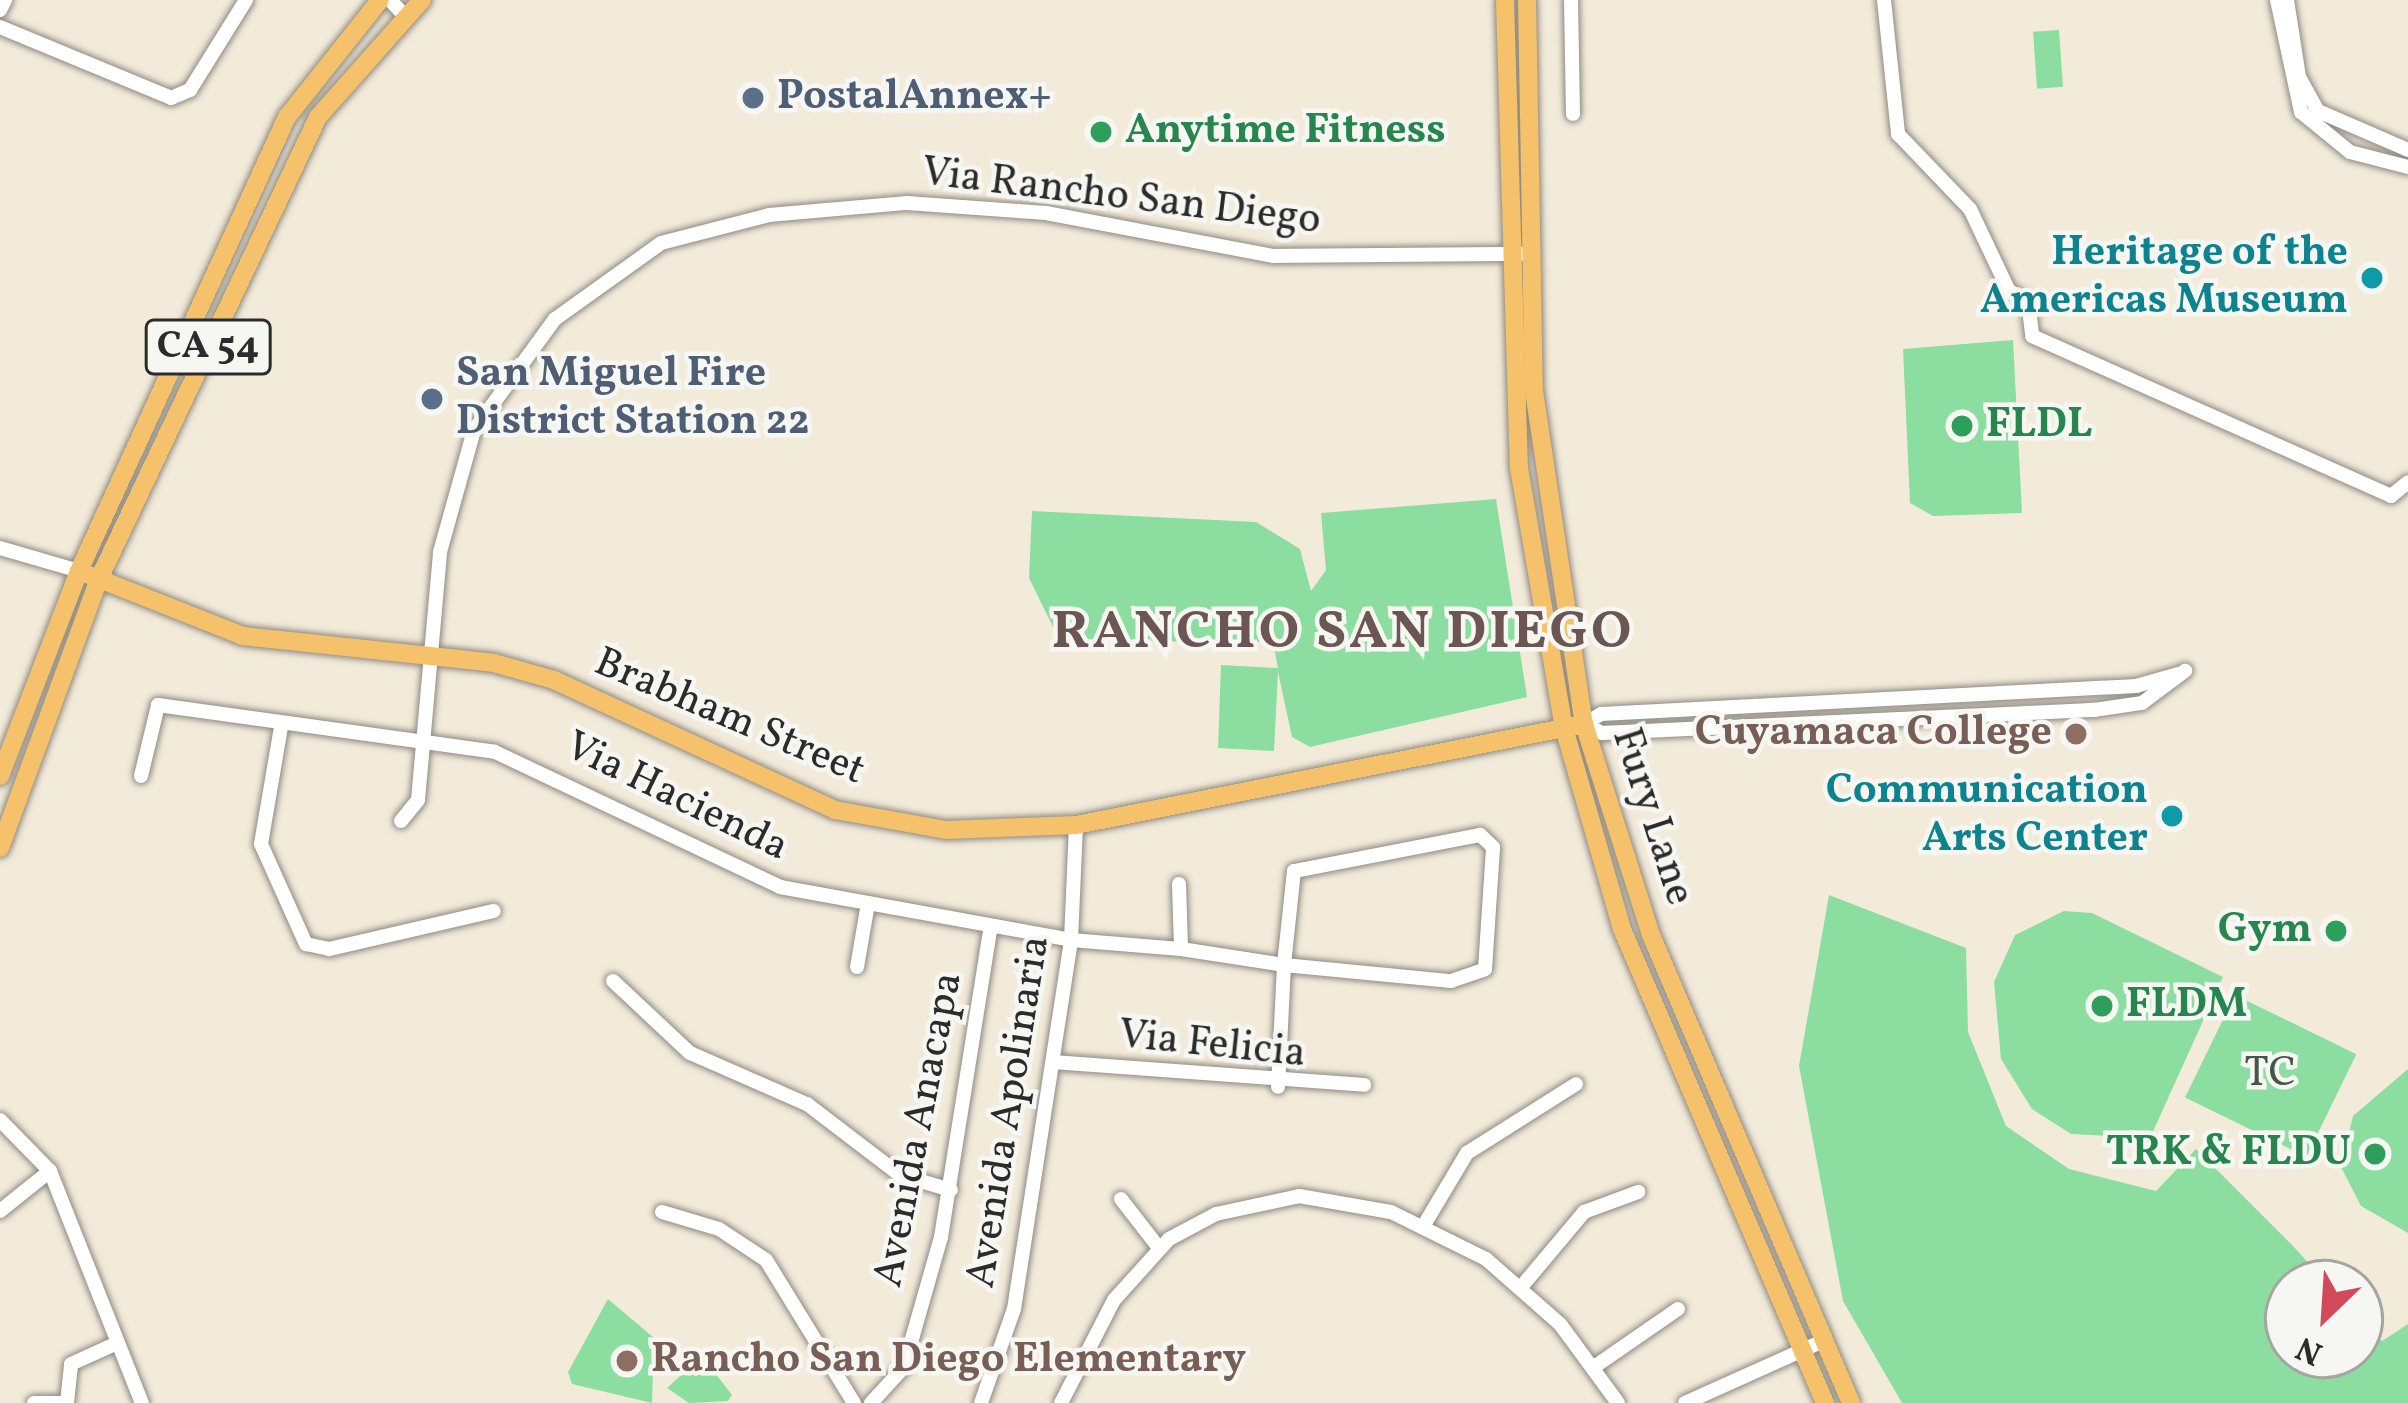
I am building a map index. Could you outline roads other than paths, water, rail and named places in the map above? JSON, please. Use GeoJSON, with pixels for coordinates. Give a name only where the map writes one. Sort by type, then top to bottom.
{"type":"FeatureCollection","features":[{"type":"Feature","properties":{"kind":"main road","name":"CA 54"},"geometry":{"type":"LineString","coordinates":[[0,776],[79,571],[286,117],[380,0]]}},
{"type":"Feature","properties":{"kind":"main road","name":"CA 54"},"geometry":{"type":"LineString","coordinates":[[0,848],[99,579],[318,117],[422,0]]}},
{"type":"Feature","properties":{"kind":"main road","name":"Fury Lane"},"geometry":{"type":"LineString","coordinates":[[1505,0],[1508,255],[1520,468],[1574,726],[1622,929],[1825,1403]]}},
{"type":"Feature","properties":{"kind":"main road","name":"Fury Lane"},"geometry":{"type":"LineString","coordinates":[[1527,0],[1529,254],[1538,430],[1574,726],[1651,935],[1851,1403]]}},
{"type":"Feature","properties":{"kind":"main road","name":"Brabham Street"},"geometry":{"type":"LineString","coordinates":[[79,571],[243,636],[433,655],[554,680],[836,810],[946,830],[1076,825],[1574,726]]}},
{"type":"Feature","properties":{"kind":"street"},"geometry":{"type":"LineString","coordinates":[[0,10],[5,0]]}},
{"type":"Feature","properties":{"kind":"street"},"geometry":{"type":"LineString","coordinates":[[0,27],[171,98],[190,90],[246,0]]}},
{"type":"Feature","properties":{"kind":"street"},"geometry":{"type":"LineString","coordinates":[[390,0],[405,16]]}},
{"type":"Feature","properties":{"kind":"street"},"geometry":{"type":"LineString","coordinates":[[1571,0],[1573,114]]}},
{"type":"Feature","properties":{"kind":"street"},"geometry":{"type":"LineString","coordinates":[[1884,0],[1898,134],[1970,209],[2009,291],[2028,301],[2032,336],[2391,496],[2408,482]]}},
{"type":"Feature","properties":{"kind":"street"},"geometry":{"type":"LineString","coordinates":[[2277,0],[2301,112],[2350,152],[2408,167]]}},
{"type":"Feature","properties":{"kind":"street"},"geometry":{"type":"LineString","coordinates":[[2287,0],[2299,76],[2318,111],[2408,150]]}},
{"type":"Feature","properties":{"kind":"street","name":"Via Rancho San Diego"},"geometry":{"type":"LineString","coordinates":[[401,821],[418,800],[440,552],[474,430],[555,319],[661,243],[769,215],[907,203],[1046,213],[1274,256],[1529,254]]}},
{"type":"Feature","properties":{"kind":"street","name":"Brabham Street"},"geometry":{"type":"LineString","coordinates":[[0,548],[79,571]]}},
{"type":"Feature","properties":{"kind":"street"},"geometry":{"type":"LineString","coordinates":[[2185,671],[2142,703],[1606,733],[1574,726],[1601,714],[2036,691],[2185,671]]}},
{"type":"Feature","properties":{"kind":"street"},"geometry":{"type":"LineString","coordinates":[[2000,710],[2036,691]]}},
{"type":"Feature","properties":{"kind":"street","name":"Via Hacienda"},"geometry":{"type":"LineString","coordinates":[[142,776],[154,706],[281,727],[423,742],[524,762],[780,887],[1071,940],[1284,965],[1451,981],[1485,969],[1492,847],[1480,835],[1294,871],[1284,965]]}},
{"type":"Feature","properties":{"kind":"street"},"geometry":{"type":"LineString","coordinates":[[281,727],[261,844],[306,944],[328,949],[494,911]]}},
{"type":"Feature","properties":{"kind":"street","name":"Avenida Apolinaria"},"geometry":{"type":"LineString","coordinates":[[981,1403],[1014,1310],[1071,940],[1076,825]]}},
{"type":"Feature","properties":{"kind":"street"},"geometry":{"type":"LineString","coordinates":[[1179,884],[1180,950]]}},
{"type":"Feature","properties":{"kind":"street"},"geometry":{"type":"LineString","coordinates":[[857,967],[868,903]]}},
{"type":"Feature","properties":{"kind":"street","name":"Avenida Anacapa"},"geometry":{"type":"LineString","coordinates":[[872,1403],[904,1367],[951,1190],[991,926]]}},
{"type":"Feature","properties":{"kind":"street"},"geometry":{"type":"LineString","coordinates":[[1277,1087],[1284,965]]}},
{"type":"Feature","properties":{"kind":"street"},"geometry":{"type":"LineString","coordinates":[[613,981],[690,1053],[807,1104],[900,1175],[951,1190]]}},
{"type":"Feature","properties":{"kind":"street","name":"Via Felicia"},"geometry":{"type":"LineString","coordinates":[[1053,1062],[1277,1087],[1364,1084]]}},
{"type":"Feature","properties":{"kind":"street"},"geometry":{"type":"LineString","coordinates":[[1424,1225],[1467,1153],[1576,1084]]}},
{"type":"Feature","properties":{"kind":"street"},"geometry":{"type":"LineString","coordinates":[[0,1120],[50,1172],[142,1403]]}},
{"type":"Feature","properties":{"kind":"street"},"geometry":{"type":"LineString","coordinates":[[0,1211],[50,1172]]}},
{"type":"Feature","properties":{"kind":"street"},"geometry":{"type":"LineString","coordinates":[[1522,1286],[1583,1212],[1638,1192]]}},
{"type":"Feature","properties":{"kind":"street"},"geometry":{"type":"LineString","coordinates":[[1061,1403],[1107,1311],[1160,1248],[1206,1218],[1299,1196],[1424,1225],[1522,1286],[1594,1367],[1618,1403]]}},
{"type":"Feature","properties":{"kind":"street"},"geometry":{"type":"LineString","coordinates":[[1121,1199],[1160,1248]]}},
{"type":"Feature","properties":{"kind":"street"},"geometry":{"type":"LineString","coordinates":[[662,1212],[719,1228],[766,1260],[854,1403]]}},
{"type":"Feature","properties":{"kind":"street"},"geometry":{"type":"LineString","coordinates":[[1594,1367],[1678,1310]]}},
{"type":"Feature","properties":{"kind":"street"},"geometry":{"type":"LineString","coordinates":[[1685,1403],[1823,1341]]}},
{"type":"Feature","properties":{"kind":"street"},"geometry":{"type":"LineString","coordinates":[[34,1403],[66,1403],[71,1364],[115,1344]]}},
{"type":"Feature","properties":{"kind":"place","name":"PostalAnnex+"},"geometry":{"type":"Point","coordinates":[753,98]}},
{"type":"Feature","properties":{"kind":"place","name":"Anytime Fitness"},"geometry":{"type":"Point","coordinates":[1101,132]}},
{"type":"Feature","properties":{"kind":"place","name":"Heritage of the Americas Museum"},"geometry":{"type":"Point","coordinates":[2372,278]}},
{"type":"Feature","properties":{"kind":"place","name":"San Miguel Fire District Station 22"},"geometry":{"type":"Point","coordinates":[432,399]}},
{"type":"Feature","properties":{"kind":"place","name":"FLDL"},"geometry":{"type":"Point","coordinates":[1962,426]}},
{"type":"Feature","properties":{"kind":"place","name":"Cuyamaca College"},"geometry":{"type":"Point","coordinates":[2076,734]}},
{"type":"Feature","properties":{"kind":"place","name":"Communication Arts Center"},"geometry":{"type":"Point","coordinates":[2172,816]}},
{"type":"Feature","properties":{"kind":"place","name":"Gym"},"geometry":{"type":"Point","coordinates":[2336,931]}},
{"type":"Feature","properties":{"kind":"place","name":"FLDM"},"geometry":{"type":"Point","coordinates":[2102,1006]}},
{"type":"Feature","properties":{"kind":"place","name":"TRK & FLDU"},"geometry":{"type":"Point","coordinates":[2375,1154]}},
{"type":"Feature","properties":{"kind":"place","name":"Rancho San Diego Elementary"},"geometry":{"type":"Point","coordinates":[627,1361]}},
{"type":"Feature","properties":{"kind":"district","name":"RANCHO SAN DIEGO"},"geometry":{"type":"Point","coordinates":[1343,634]}},
{"type":"Feature","properties":{"kind":"park label","name":"TC"},"geometry":{"type":"Point","coordinates":[2270,1075]}}]}
